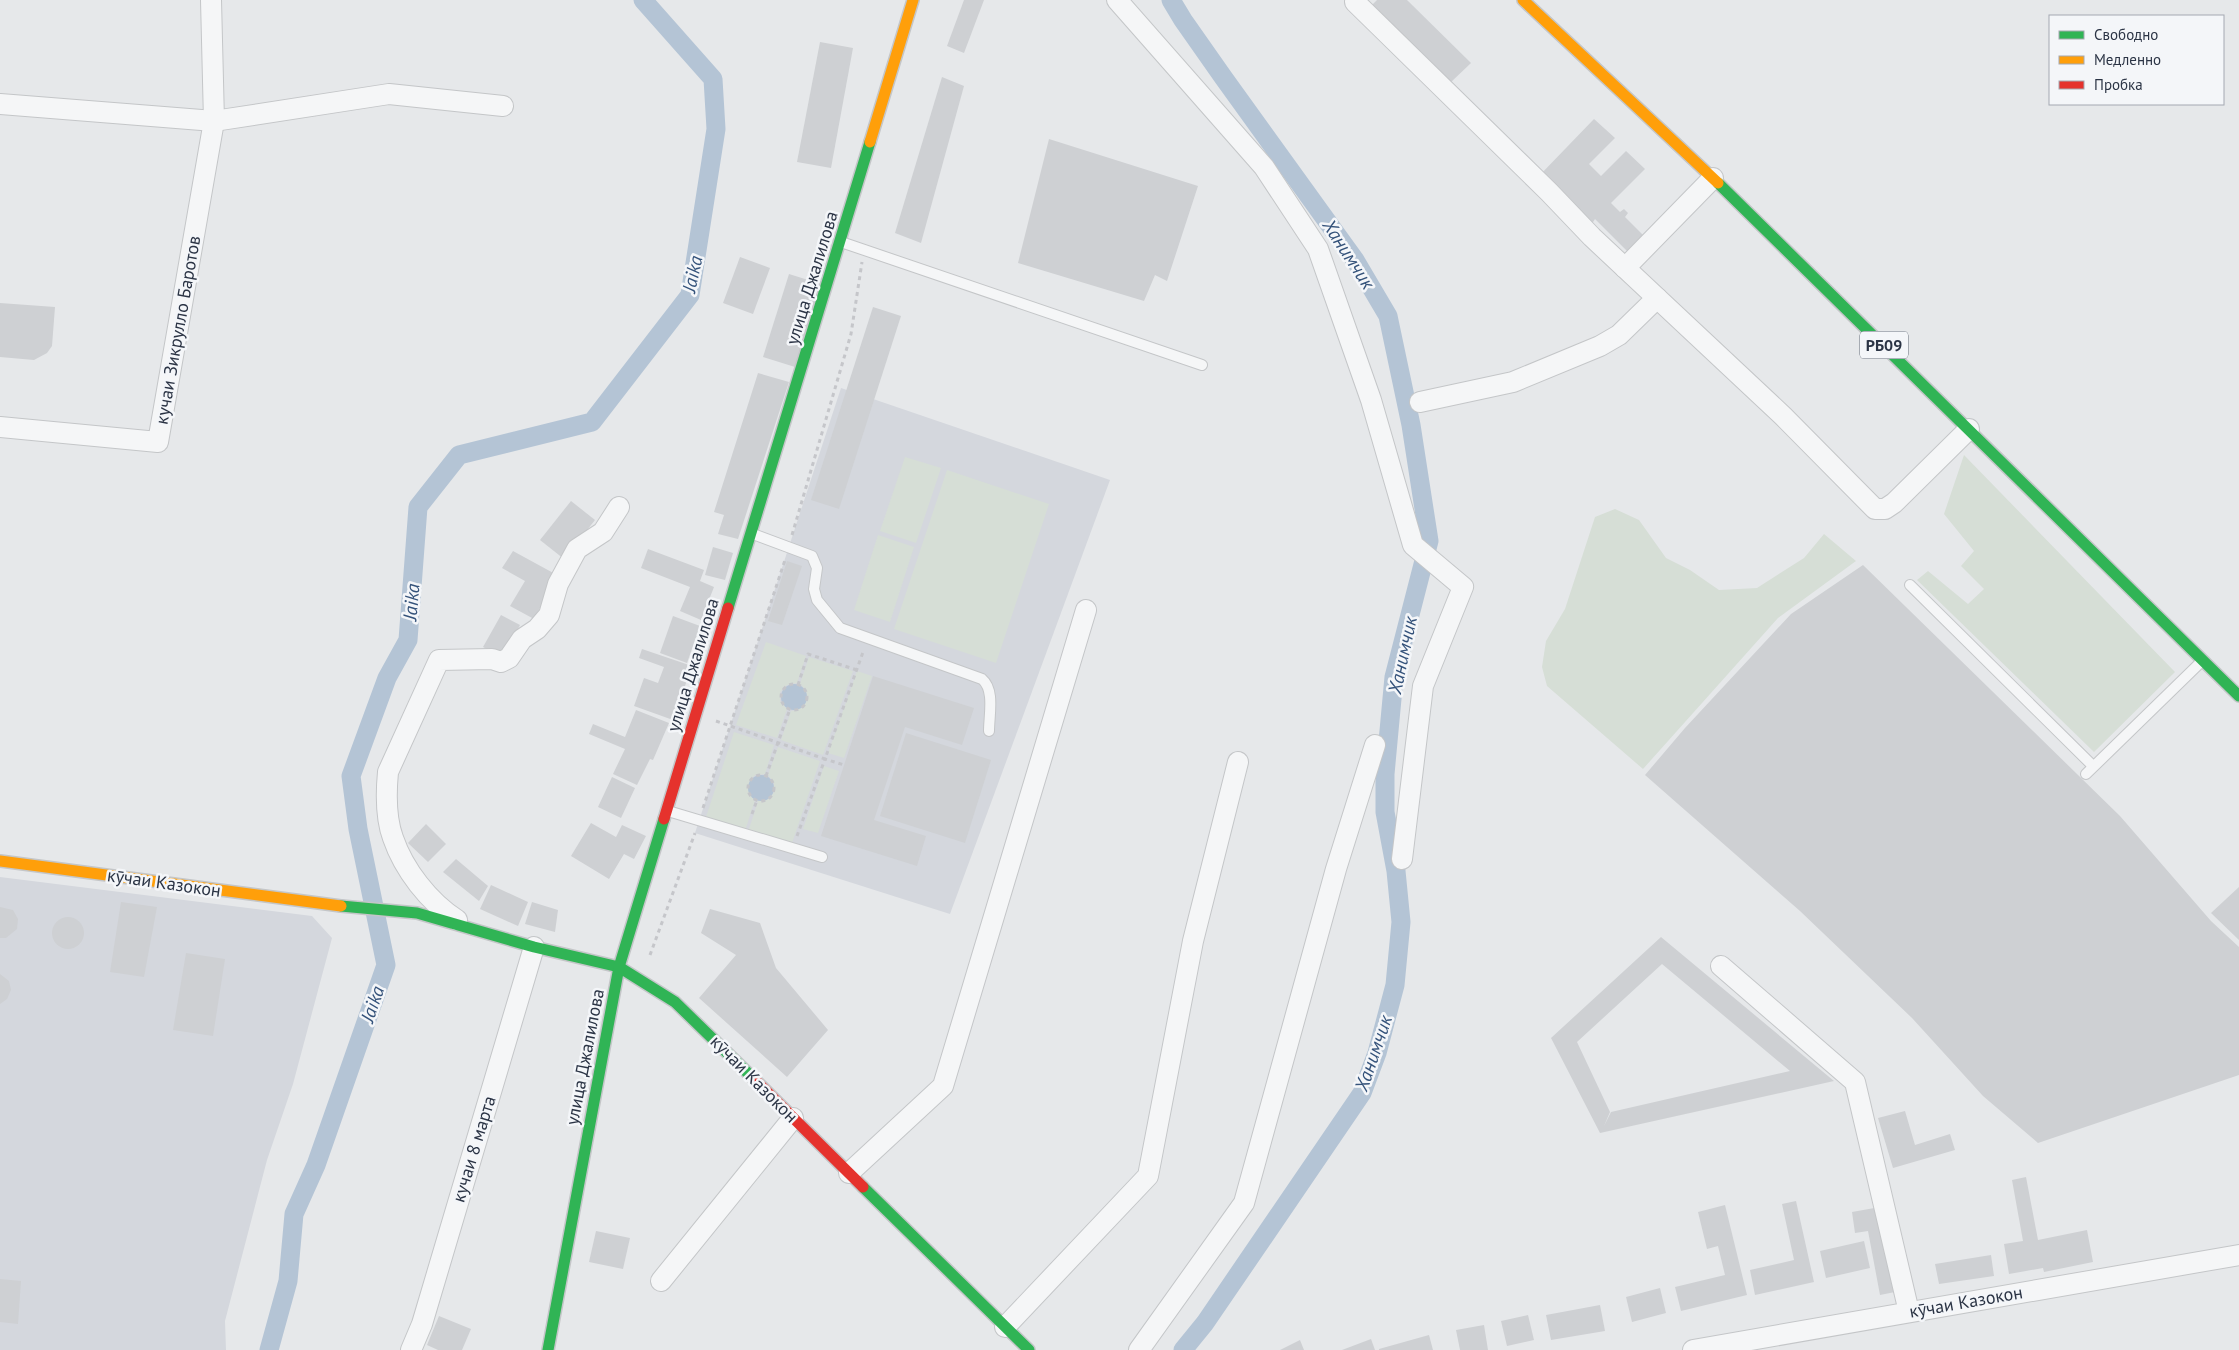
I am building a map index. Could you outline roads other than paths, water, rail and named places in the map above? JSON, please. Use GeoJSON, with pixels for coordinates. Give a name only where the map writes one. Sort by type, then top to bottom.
{"type":"FeatureCollection","features":[{"type":"Feature","properties":{"kind":"main road","name":"улица Джалилова"},"geometry":{"type":"LineString","coordinates":[[548,1350],[619,967],[841,242],[913,0]]}},
{"type":"Feature","properties":{"kind":"main road","name":"РБ09"},"geometry":{"type":"LineString","coordinates":[[1523,0],[1713,178],[2239,696]]}},
{"type":"Feature","properties":{"kind":"main road","name":"кӯчаи Казокон"},"geometry":{"type":"LineString","coordinates":[[0,861],[328,905],[416,912],[534,947],[619,967],[675,1002],[1029,1350]]}},
{"type":"Feature","properties":{"kind":"street","name":"кучаи Зикрулло Баротов"},"geometry":{"type":"LineString","coordinates":[[0,427],[158,442],[214,121],[212,0]]}},
{"type":"Feature","properties":{"kind":"street"},"geometry":{"type":"LineString","coordinates":[[1117,0],[1264,167],[1318,249],[1371,400],[1413,545],[1463,587],[1423,686],[1402,859]]}},
{"type":"Feature","properties":{"kind":"street"},"geometry":{"type":"LineString","coordinates":[[1355,2],[1625,268],[1783,416],[1875,508],[1885,509],[1894,503],[1969,429]]}},
{"type":"Feature","properties":{"kind":"street"},"geometry":{"type":"LineString","coordinates":[[0,104],[214,121],[389,94],[503,106]]}},
{"type":"Feature","properties":{"kind":"street"},"geometry":{"type":"LineString","coordinates":[[1625,268],[1713,178]]}},
{"type":"Feature","properties":{"kind":"street"},"geometry":{"type":"LineString","coordinates":[[1420,402],[1514,382],[1600,346],[1619,335],[1657,298]]}},
{"type":"Feature","properties":{"kind":"street"},"geometry":{"type":"LineString","coordinates":[[467,927],[434,903],[400,854],[392,837],[386,790],[388,772],[440,660],[492,659],[501,662],[509,658],[522,640],[537,629],[548,615],[558,584],[577,549],[603,532],[619,507]]}},
{"type":"Feature","properties":{"kind":"street"},"geometry":{"type":"LineString","coordinates":[[849,1173],[943,1086],[1086,610]]}},
{"type":"Feature","properties":{"kind":"street"},"geometry":{"type":"LineString","coordinates":[[1139,1350],[1244,1203],[1336,869],[1375,744]]}},
{"type":"Feature","properties":{"kind":"street"},"geometry":{"type":"LineString","coordinates":[[1005,1327],[1148,1176],[1193,941],[1238,762]]}},
{"type":"Feature","properties":{"kind":"street","name":"кучаи 8 марта"},"geometry":{"type":"LineString","coordinates":[[411,1350],[422,1324],[534,947]]}},
{"type":"Feature","properties":{"kind":"street"},"geometry":{"type":"LineString","coordinates":[[1722,966],[1854,1082],[1909,1312]]}},
{"type":"Feature","properties":{"kind":"street"},"geometry":{"type":"LineString","coordinates":[[661,1281],[793,1118]]}},
{"type":"Feature","properties":{"kind":"street","name":"кӯчаи Казокон"},"geometry":{"type":"LineString","coordinates":[[1693,1350],[2239,1255]]}},
{"type":"Feature","properties":{"kind":"lane"},"geometry":{"type":"LineString","coordinates":[[841,242],[1202,365]]}},
{"type":"Feature","properties":{"kind":"lane"},"geometry":{"type":"LineString","coordinates":[[752,534],[812,556],[817,568],[814,589],[817,600],[840,628],[986,682],[990,696],[989,731]]}},
{"type":"Feature","properties":{"kind":"lane"},"geometry":{"type":"LineString","coordinates":[[1910,585],[2090,770],[2203,660]]}},
{"type":"Feature","properties":{"kind":"lane"},"geometry":{"type":"LineString","coordinates":[[667,811],[822,857]]}},
{"type":"Feature","properties":{"kind":"water"},"geometry":{"type":"Polygon","coordinates":[[[794,684],[803,688],[807,697],[803,706],[794,710],[785,706],[781,697],[785,688],[794,684]]]}},
{"type":"Feature","properties":{"kind":"water"},"geometry":{"type":"Polygon","coordinates":[[[761,775],[770,779],[774,788],[770,797],[761,801],[752,797],[748,788],[752,779],[761,775]]]}},
{"type":"Feature","properties":{"kind":"waterway","name":"Jaika"},"geometry":{"type":"LineString","coordinates":[[269,1350],[288,1281],[294,1214],[316,1165],[386,965],[358,829],[351,776],[387,678],[408,640],[418,507],[459,455],[592,422],[690,295],[716,129],[713,79],[643,0]]}},
{"type":"Feature","properties":{"kind":"waterway","name":"Ханимчик"},"geometry":{"type":"LineString","coordinates":[[1171,0],[1223,77],[1355,260],[1388,316],[1411,425],[1429,541],[1394,677],[1385,774],[1385,812],[1396,871],[1401,922],[1395,985],[1377,1053],[1362,1093],[1205,1323],[1183,1350]]}}]}
